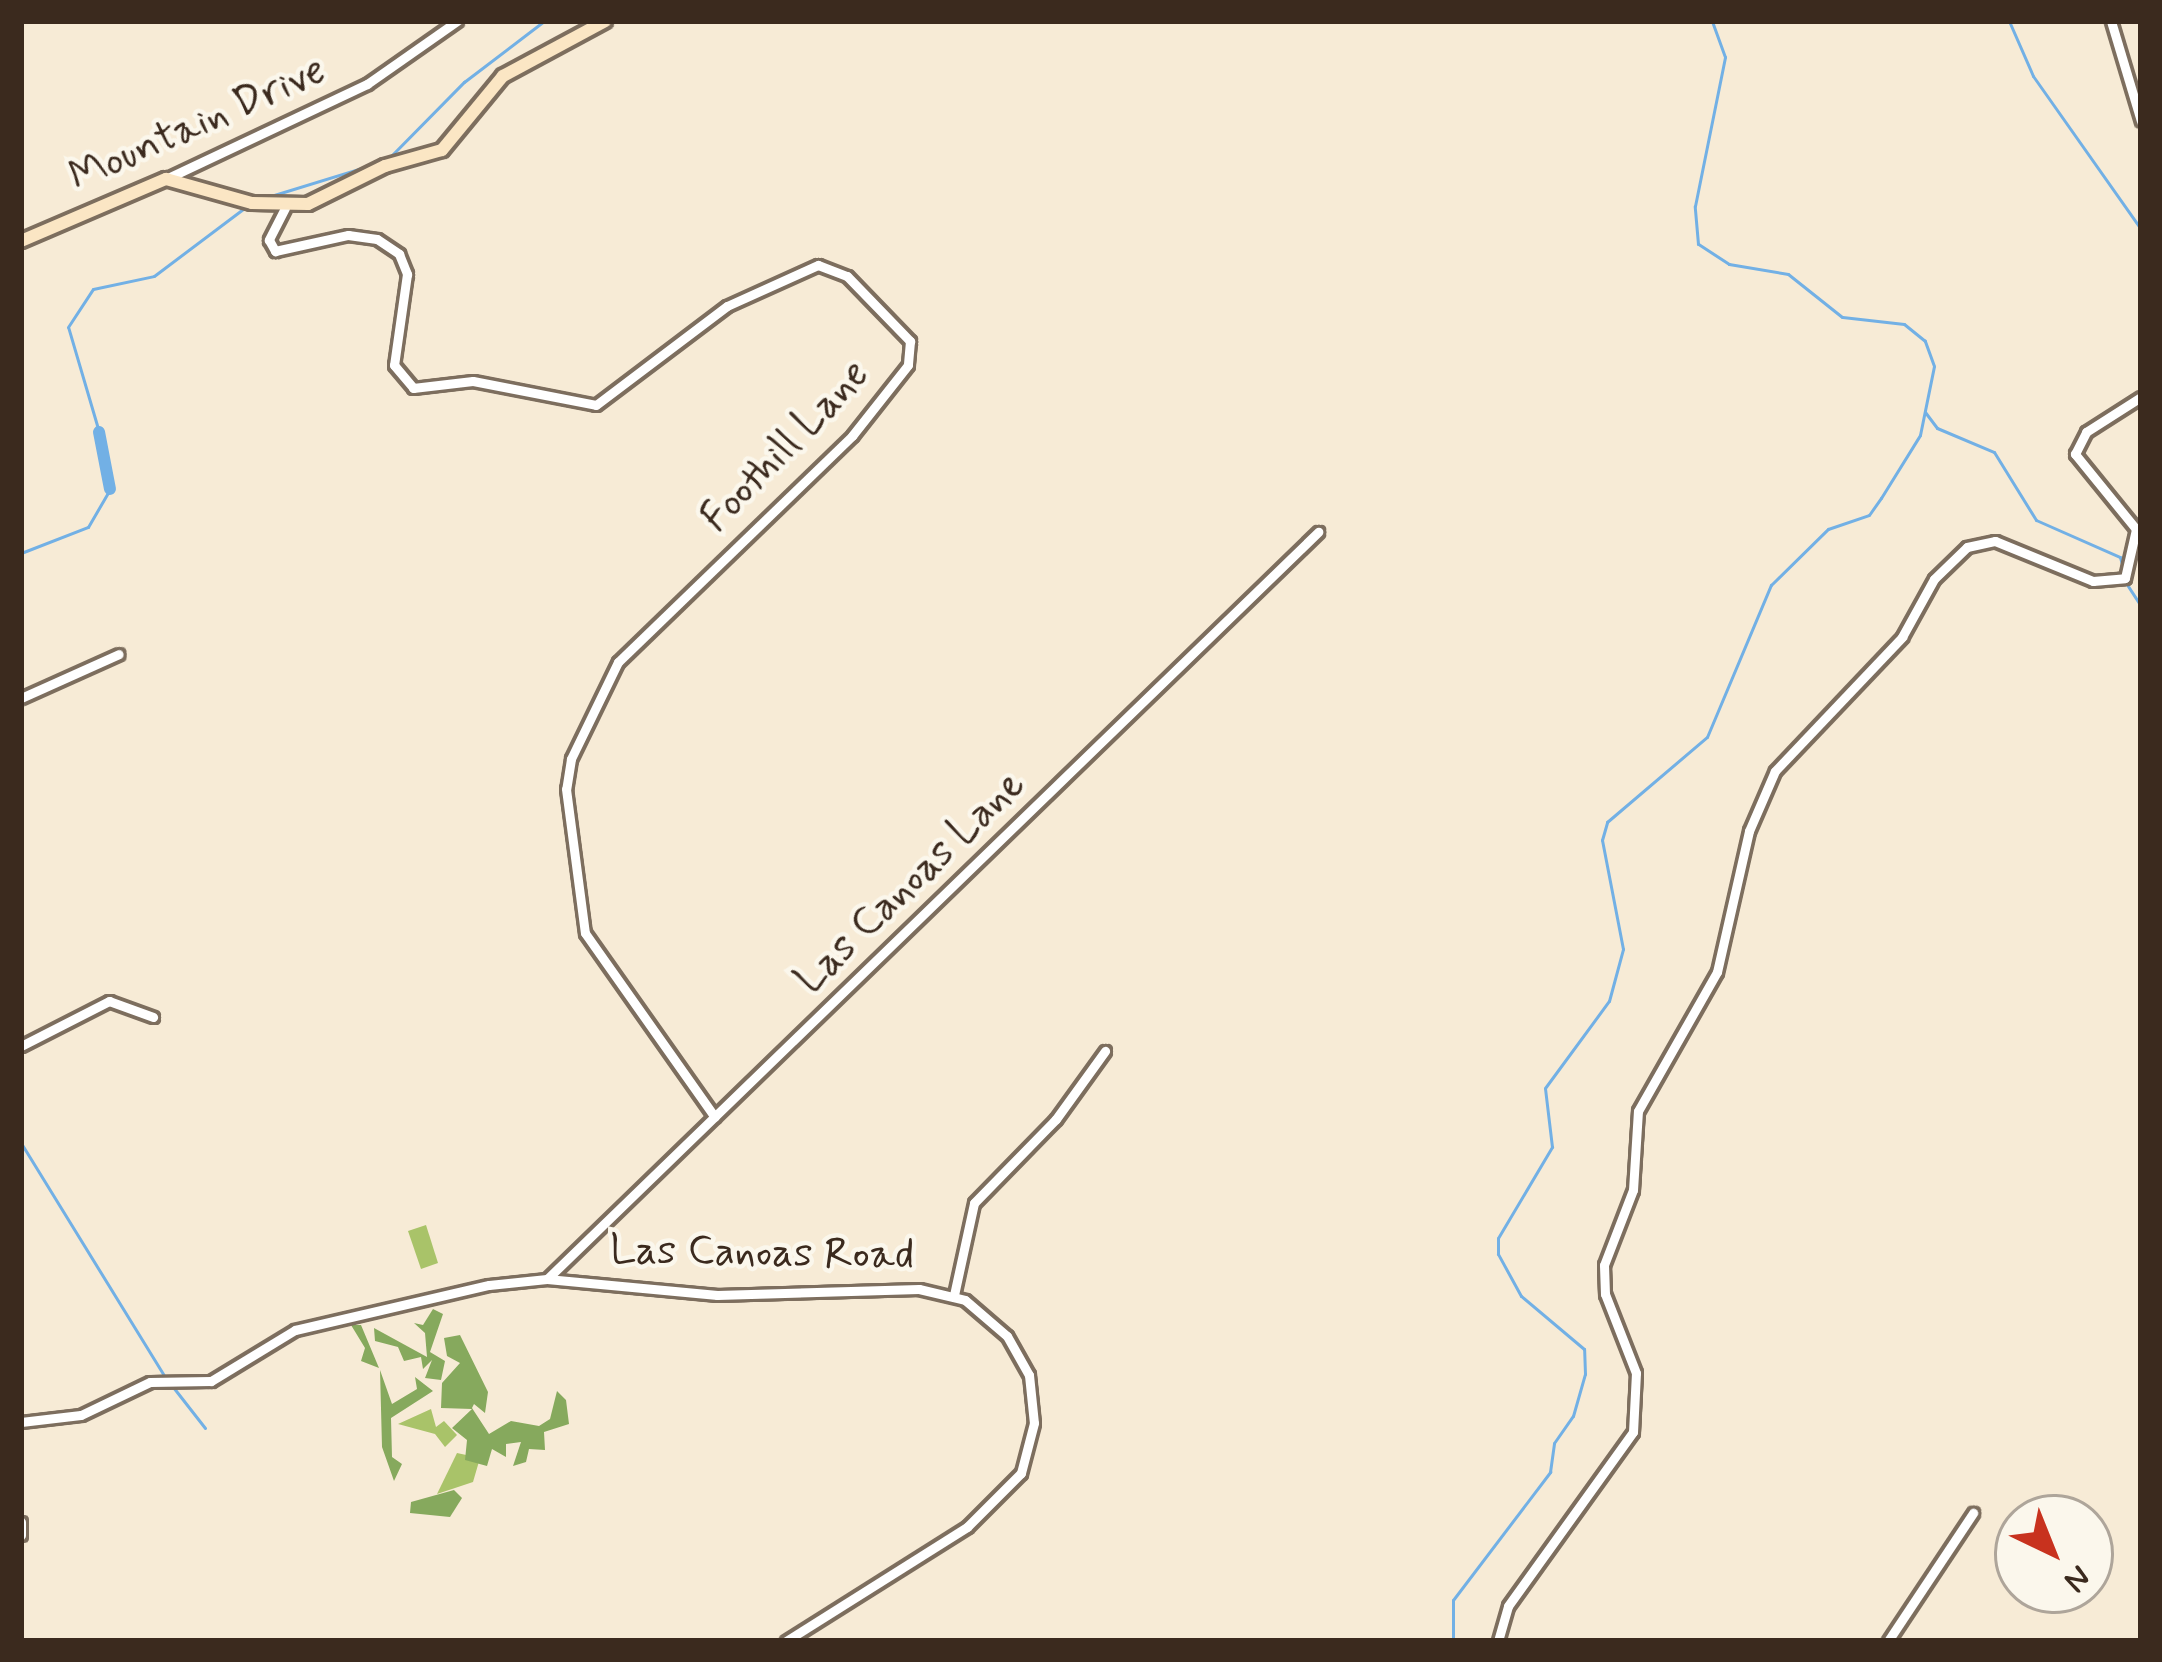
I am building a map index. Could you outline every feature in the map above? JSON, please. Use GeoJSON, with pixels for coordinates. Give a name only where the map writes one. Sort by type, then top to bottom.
{"type":"FeatureCollection","features":[{"type":"Feature","properties":{"kind":"main road"},"geometry":{"type":"LineString","coordinates":[[166,179],[284,208],[431,156],[503,76],[605,21]]}},
{"type":"Feature","properties":{"kind":"main road","name":"Mountain Drive"},"geometry":{"type":"LineString","coordinates":[[21,241],[166,179]]}},
{"type":"Feature","properties":{"kind":"street","name":"Mountain Drive"},"geometry":{"type":"LineString","coordinates":[[166,179],[367,85],[457,21]]}},
{"type":"Feature","properties":{"kind":"street"},"geometry":{"type":"LineString","coordinates":[[2111,21],[2141,121]]}},
{"type":"Feature","properties":{"kind":"street","name":"Foothill Lane"},"geometry":{"type":"LineString","coordinates":[[284,208],[271,249],[363,236],[404,260],[394,365],[413,388],[473,382],[596,404],[727,306],[818,265],[847,276],[910,341],[908,365],[852,436],[618,662],[571,759],[566,789],[586,934],[716,1117]]}},
{"type":"Feature","properties":{"kind":"street"},"geometry":{"type":"LineString","coordinates":[[1498,1641],[1508,1606],[1633,1432],[1636,1373],[1605,1294],[1604,1265],[1633,1190],[1638,1111],[1717,972],[1749,831],[1775,771],[1902,637],[1934,579],[1967,547],[1995,541],[2118,584],[2132,561],[2136,530],[2075,454],[2086,432],[2141,397]]}},
{"type":"Feature","properties":{"kind":"street","name":"Las Canoas Lane"},"geometry":{"type":"LineString","coordinates":[[547,1279],[1318,532]]}},
{"type":"Feature","properties":{"kind":"street"},"geometry":{"type":"LineString","coordinates":[[21,698],[119,654]]}},
{"type":"Feature","properties":{"kind":"street"},"geometry":{"type":"LineString","coordinates":[[21,1046],[109,1001],[153,1017]]}},
{"type":"Feature","properties":{"kind":"street"},"geometry":{"type":"LineString","coordinates":[[954,1295],[981,1193],[1055,1119],[1105,1051]]}},
{"type":"Feature","properties":{"kind":"street","name":"Las Canoas Road"},"geometry":{"type":"LineString","coordinates":[[21,1422],[81,1415],[150,1382],[211,1381],[278,1338],[335,1319],[547,1279],[660,1293],[920,1288],[954,1295],[986,1314],[1025,1363],[1034,1423],[1021,1472],[967,1527],[786,1641]]}},
{"type":"Feature","properties":{"kind":"street"},"geometry":{"type":"LineString","coordinates":[[1888,1641],[1973,1513]]}},
{"type":"Feature","properties":{"kind":"street"},"geometry":{"type":"LineString","coordinates":[[21,1522],[21,1535]]}},
{"type":"Feature","properties":{"kind":"green space"},"geometry":{"type":"Polygon","coordinates":[[[426,1225],[438,1263],[421,1269],[408,1231],[426,1225]]]}},
{"type":"Feature","properties":{"kind":"green space"},"geometry":{"type":"Polygon","coordinates":[[[433,1309],[443,1314],[430,1352],[445,1361],[441,1380],[425,1378],[432,1360],[423,1369],[421,1357],[404,1361],[398,1347],[375,1341],[374,1328],[427,1357],[425,1333],[414,1323],[423,1325],[433,1309]]]}},
{"type":"Feature","properties":{"kind":"green space"},"geometry":{"type":"Polygon","coordinates":[[[351,1325],[361,1325],[379,1368],[361,1361],[365,1348],[351,1325]]]}},
{"type":"Feature","properties":{"kind":"green space"},"geometry":{"type":"Polygon","coordinates":[[[460,1335],[488,1392],[485,1413],[474,1404],[472,1408],[489,1434],[511,1421],[539,1426],[550,1419],[557,1391],[566,1400],[569,1424],[544,1432],[545,1450],[529,1449],[526,1462],[513,1466],[521,1442],[506,1444],[506,1457],[492,1449],[487,1466],[465,1460],[467,1440],[452,1428],[472,1409],[441,1408],[442,1383],[460,1363],[447,1356],[444,1338],[460,1335]]]}},
{"type":"Feature","properties":{"kind":"green space"},"geometry":{"type":"Polygon","coordinates":[[[380,1370],[392,1404],[417,1389],[415,1377],[433,1391],[391,1418],[392,1457],[402,1464],[394,1481],[382,1447],[380,1370]]]}},
{"type":"Feature","properties":{"kind":"green space"},"geometry":{"type":"Polygon","coordinates":[[[431,1409],[436,1427],[444,1421],[457,1435],[445,1447],[435,1434],[398,1424],[431,1409]]]}},
{"type":"Feature","properties":{"kind":"green space"},"geometry":{"type":"Polygon","coordinates":[[[457,1453],[480,1458],[473,1482],[437,1494],[457,1453]]]}},
{"type":"Feature","properties":{"kind":"green space"},"geometry":{"type":"Polygon","coordinates":[[[454,1490],[462,1498],[450,1517],[410,1513],[411,1502],[454,1490]]]}},
{"type":"Feature","properties":{"kind":"waterway"},"geometry":{"type":"LineString","coordinates":[[387,160],[464,82],[544,21]]}},
{"type":"Feature","properties":{"kind":"waterway"},"geometry":{"type":"LineString","coordinates":[[1453,1641],[1453,1600],[1550,1472],[1554,1443],[1573,1416],[1585,1374],[1584,1349],[1521,1296],[1498,1254],[1498,1238],[1552,1147],[1545,1088],[1609,1001],[1623,949],[1602,840],[1607,822],[1707,737],[1771,585],[1828,529],[1869,515],[1920,435],[1934,366],[1925,341],[1904,324],[1842,317],[1788,274],[1729,264],[1698,244],[1695,206],[1725,57],[1712,21]]}},
{"type":"Feature","properties":{"kind":"waterway"},"geometry":{"type":"LineString","coordinates":[[2009,21],[2033,76],[2141,229]]}},
{"type":"Feature","properties":{"kind":"waterway"},"geometry":{"type":"LineString","coordinates":[[261,199],[378,163]]}},
{"type":"Feature","properties":{"kind":"waterway"},"geometry":{"type":"LineString","coordinates":[[99,432],[68,327],[93,289],[154,276],[247,206]]}},
{"type":"Feature","properties":{"kind":"waterway"},"geometry":{"type":"LineString","coordinates":[[1925,412],[1937,428],[1994,452],[2036,520],[2120,557],[2123,568]]}},
{"type":"Feature","properties":{"kind":"waterway"},"geometry":{"type":"LineString","coordinates":[[99,432],[110,489]]}},
{"type":"Feature","properties":{"kind":"waterway"},"geometry":{"type":"LineString","coordinates":[[21,553],[88,527],[110,489]]}},
{"type":"Feature","properties":{"kind":"waterway"},"geometry":{"type":"LineString","coordinates":[[2126,583],[2141,606]]}},
{"type":"Feature","properties":{"kind":"waterway"},"geometry":{"type":"LineString","coordinates":[[21,1143],[167,1380]]}},
{"type":"Feature","properties":{"kind":"waterway"},"geometry":{"type":"LineString","coordinates":[[173,1387],[205,1428]]}}]}
